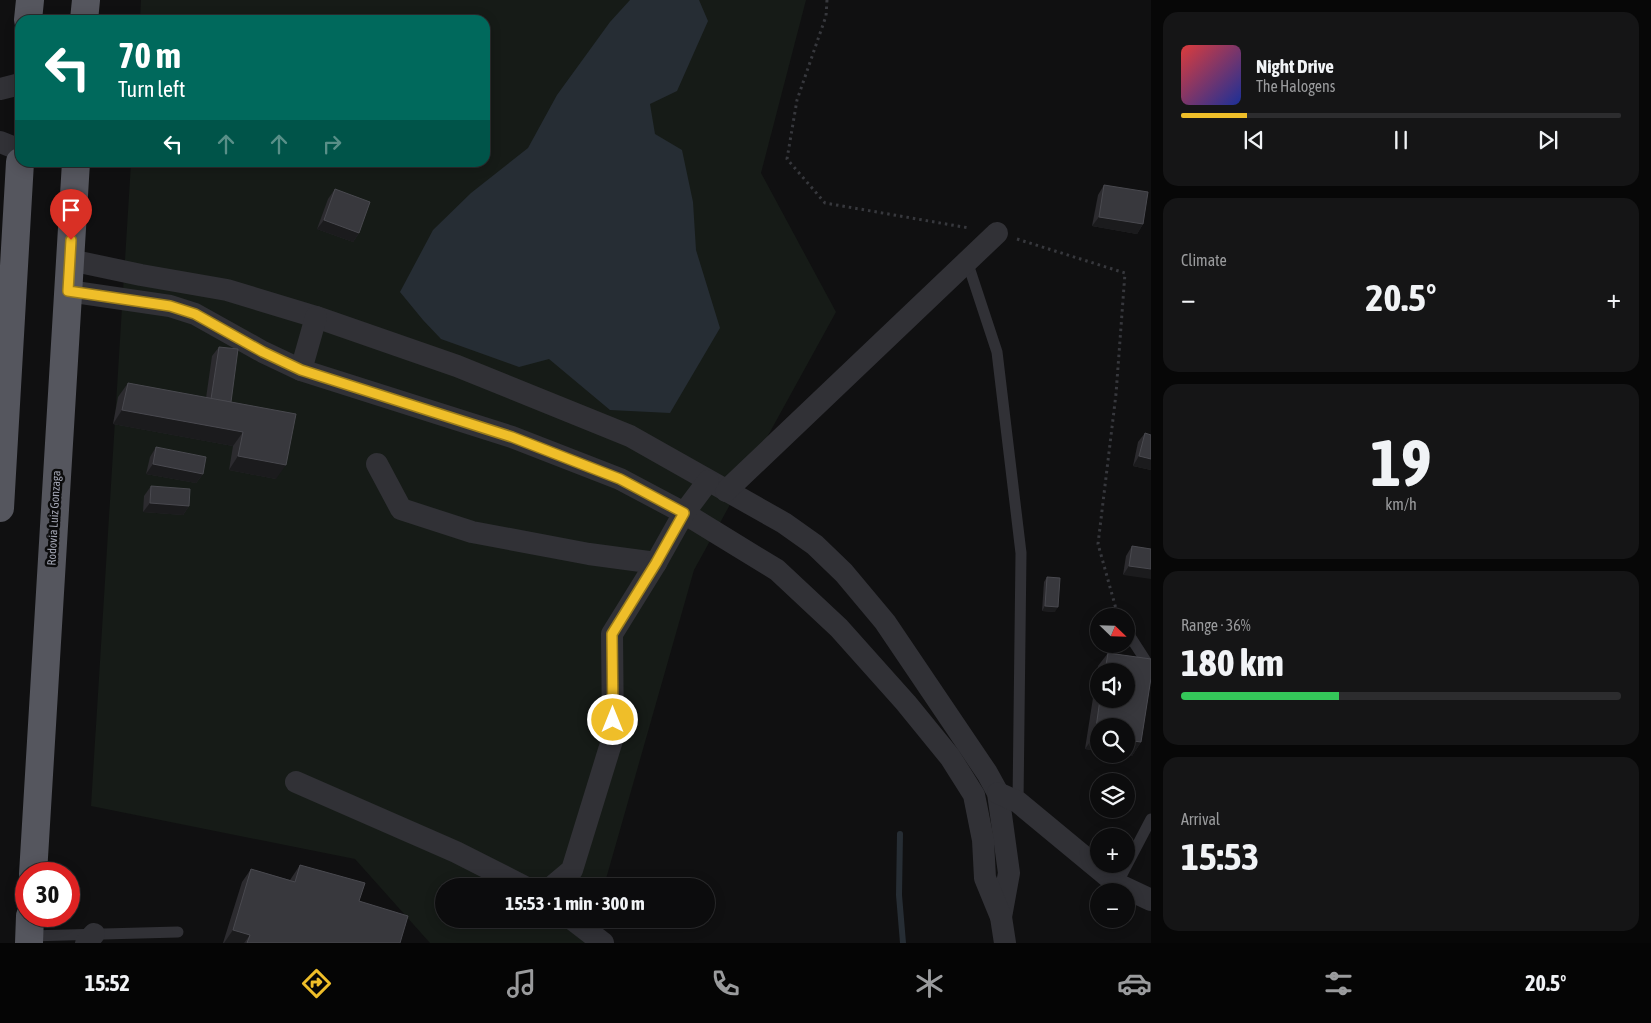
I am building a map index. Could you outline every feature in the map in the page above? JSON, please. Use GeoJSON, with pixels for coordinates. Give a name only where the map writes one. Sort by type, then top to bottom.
{"type":"FeatureCollection","features":[{"type":"Feature","properties":{"kind":"highway"},"geometry":{"type":"LineString","coordinates":[[28,15],[30,0]]}},
{"type":"Feature","properties":{"kind":"highway"},"geometry":{"type":"LineString","coordinates":[[84,15],[86,0]]}},
{"type":"Feature","properties":{"kind":"highway"},"geometry":{"type":"LineString","coordinates":[[0,508],[20,167]]}},
{"type":"Feature","properties":{"kind":"highway","name":"Rodovia Luiz Gonzaga"},"geometry":{"type":"LineString","coordinates":[[34,862],[76,167]]}},
{"type":"Feature","properties":{"kind":"street"},"geometry":{"type":"LineString","coordinates":[[0,89],[15,85]]}},
{"type":"Feature","properties":{"kind":"street"},"geometry":{"type":"LineString","coordinates":[[0,142],[15,148]]}},
{"type":"Feature","properties":{"kind":"street"},"geometry":{"type":"LineString","coordinates":[[562,878],[572,870],[613,738],[612,634],[656,563],[684,513],[717,486],[997,233]]}},
{"type":"Feature","properties":{"kind":"street"},"geometry":{"type":"LineString","coordinates":[[70,260],[227,290],[316,317],[457,366],[630,436],[784,523],[815,545],[844,573],[886,622],[987,773],[1008,797],[1117,883]]}},
{"type":"Feature","properties":{"kind":"street"},"geometry":{"type":"LineString","coordinates":[[68,291],[170,306],[195,314],[263,352],[301,370],[512,437],[620,479],[684,513],[777,570],[839,628],[906,703],[950,757],[974,795],[983,840],[985,878],[1001,917],[1005,943]]}},
{"type":"Feature","properties":{"kind":"street"},"geometry":{"type":"LineString","coordinates":[[301,370],[316,317]]}},
{"type":"Feature","properties":{"kind":"street"},"geometry":{"type":"LineString","coordinates":[[377,464],[400,509],[472,532],[589,554],[656,563]]}},
{"type":"Feature","properties":{"kind":"street"},"geometry":{"type":"LineString","coordinates":[[296,782],[456,852],[507,878]]}},
{"type":"Feature","properties":{"kind":"street"},"geometry":{"type":"LineString","coordinates":[[1001,917],[1009,872],[1008,797]]}},
{"type":"Feature","properties":{"kind":"street"},"geometry":{"type":"LineString","coordinates":[[1135,892],[1151,900]]}},
{"type":"Feature","properties":{"kind":"street"},"geometry":{"type":"LineString","coordinates":[[584,928],[603,943]]}},
{"type":"Feature","properties":{"kind":"lane"},"geometry":{"type":"LineString","coordinates":[[967,261],[997,352],[1021,553],[1008,797]]}},
{"type":"Feature","properties":{"kind":"lane"},"geometry":{"type":"LineString","coordinates":[[1135,644],[1151,669]]}},
{"type":"Feature","properties":{"kind":"lane"},"geometry":{"type":"LineString","coordinates":[[1119,883],[1151,819]]}},
{"type":"Feature","properties":{"kind":"lane"},"geometry":{"type":"LineString","coordinates":[[29,932],[90,939],[178,932]]}},
{"type":"Feature","properties":{"kind":"path"},"geometry":{"type":"LineString","coordinates":[[827,0],[826,16],[797,100],[787,159],[825,203],[997,233],[1125,273],[1116,394],[1098,544],[1116,608]]}},
{"type":"Feature","properties":{"kind":"shaded area"},"geometry":{"type":"Polygon","coordinates":[[[141,0],[806,0],[761,173],[836,312],[694,570],[606,878],[435,878],[435,928],[592,928],[588,943],[430,943],[355,859],[91,806],[131,167],[490,167],[490,15],[140,15],[141,0]]]}},
{"type":"Feature","properties":{"kind":"shaded area"},"geometry":{"type":"Polygon","coordinates":[[[630,0],[699,0],[708,21],[677,91],[650,104],[655,134],[682,150],[693,202],[696,250],[720,328],[670,413],[610,410],[549,359],[519,367],[441,339],[400,292],[433,230],[471,193],[528,148],[557,95],[610,22],[630,0]]]}},
{"type":"Feature","properties":{"kind":"building"},"geometry":{"type":"Polygon","coordinates":[[[1104,185],[1148,192],[1143,224],[1099,217],[1104,185]]]}},
{"type":"Feature","properties":{"kind":"building"},"geometry":{"type":"Polygon","coordinates":[[[335,189],[370,202],[359,233],[324,220],[335,189]]]}},
{"type":"Feature","properties":{"kind":"building"},"geometry":{"type":"Polygon","coordinates":[[[219,347],[238,349],[231,402],[211,399],[219,347]]]}},
{"type":"Feature","properties":{"kind":"building"},"geometry":{"type":"Polygon","coordinates":[[[128,383],[296,414],[286,465],[238,456],[243,432],[122,410],[128,383]]]}},
{"type":"Feature","properties":{"kind":"building"},"geometry":{"type":"Polygon","coordinates":[[[1145,433],[1151,435],[1151,459],[1139,456],[1145,433]]]}},
{"type":"Feature","properties":{"kind":"building"},"geometry":{"type":"Polygon","coordinates":[[[156,447],[206,457],[203,474],[153,464],[156,447]]]}},
{"type":"Feature","properties":{"kind":"building"},"geometry":{"type":"Polygon","coordinates":[[[151,486],[190,489],[189,506],[150,503],[151,486]]]}},
{"type":"Feature","properties":{"kind":"building"},"geometry":{"type":"Polygon","coordinates":[[[1132,546],[1151,549],[1151,569],[1129,566],[1132,546]]]}},
{"type":"Feature","properties":{"kind":"building"},"geometry":{"type":"Polygon","coordinates":[[[1047,577],[1060,578],[1058,607],[1045,606],[1047,577]]]}},
{"type":"Feature","properties":{"kind":"building"},"geometry":{"type":"Polygon","coordinates":[[[1108,653],[1151,659],[1151,678],[1141,742],[1135,741],[1135,718],[1097,718],[1099,708],[1135,708],[1135,663],[1106,663],[1108,653]]]}},
{"type":"Feature","properties":{"kind":"building"},"geometry":{"type":"Polygon","coordinates":[[[300,865],[365,883],[359,901],[408,916],[400,943],[247,943],[250,935],[233,930],[251,869],[295,882],[300,865]]]}},
{"type":"Feature","properties":{"kind":"waterway"},"geometry":{"type":"LineString","coordinates":[[900,834],[899,895],[903,943]]}},
{"type":"Feature","properties":{"kind":"route"},"geometry":{"type":"LineString","coordinates":[[71,240],[68,291],[170,306],[195,314],[263,352],[301,370],[512,437],[620,479],[684,513],[656,563],[612,634],[613,720]]}}]}
